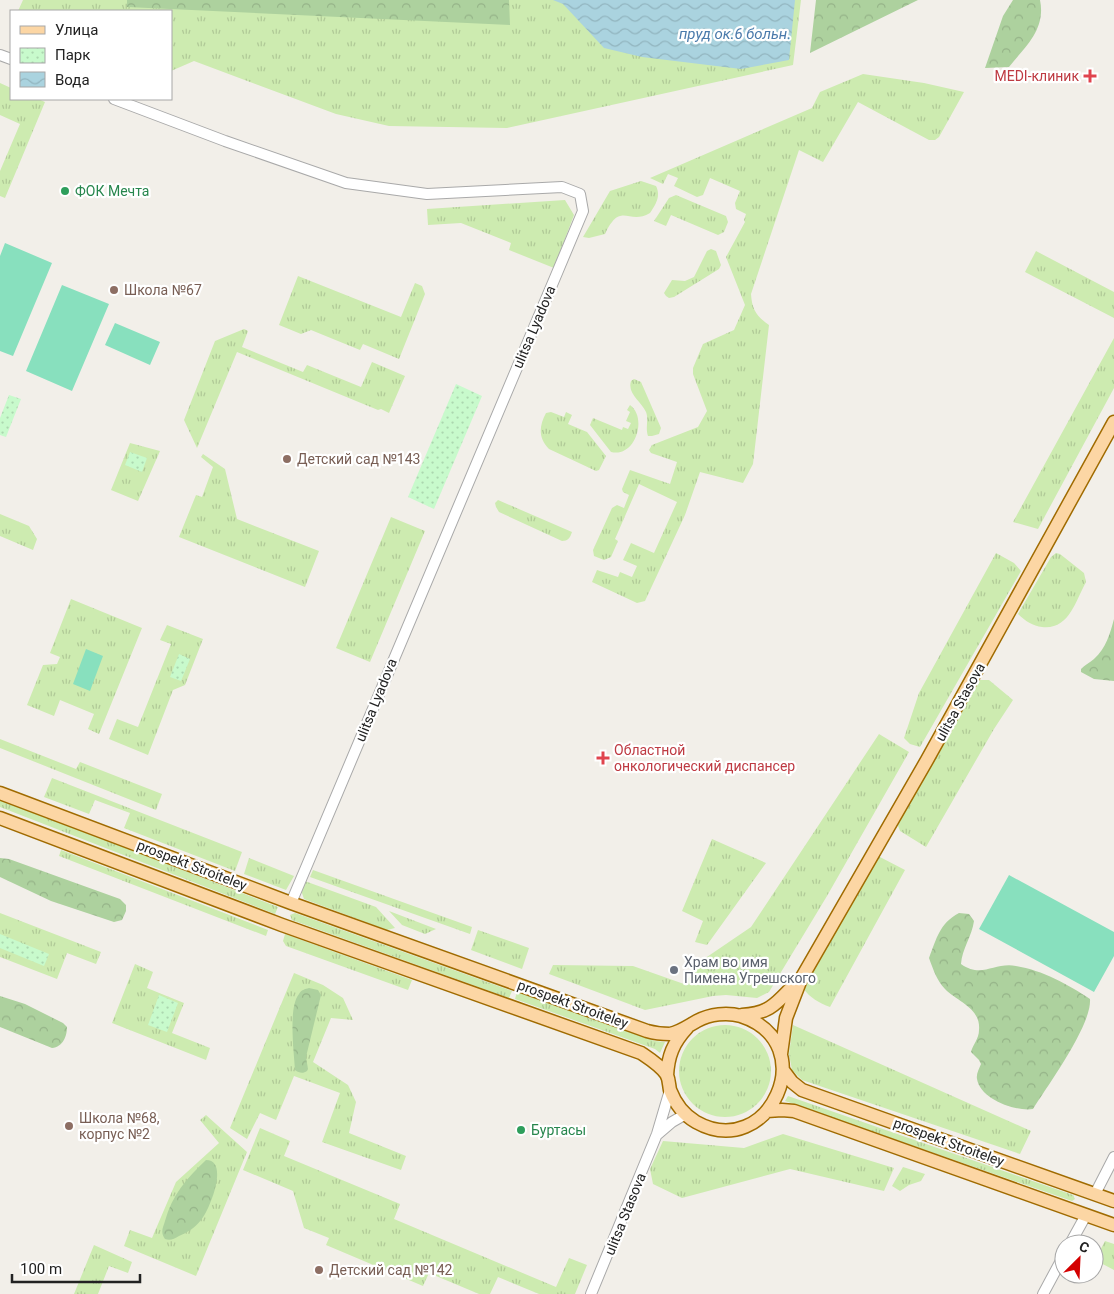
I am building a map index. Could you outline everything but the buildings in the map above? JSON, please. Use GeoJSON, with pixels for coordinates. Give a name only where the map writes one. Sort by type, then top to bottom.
{"type":"FeatureCollection","features":[{"type":"Feature","properties":{"kind":"main road","name":"ulitsa Stasova"},"geometry":{"type":"LineString","coordinates":[[781,1056],[786,1018],[801,978],[927,760],[1114,422]]}},
{"type":"Feature","properties":{"kind":"main road","name":"prospekt Stroiteley"},"geometry":{"type":"LineString","coordinates":[[0,793],[291,903],[647,1031],[670,1034],[687,1028],[698,1020],[712,1015],[739,1016],[752,1021],[765,1030],[775,1042],[781,1056],[783,1070],[792,1082],[802,1090],[1114,1201]]}},
{"type":"Feature","properties":{"kind":"main road","name":"prospekt Stroiteley"},"geometry":{"type":"LineString","coordinates":[[0,818],[282,925],[641,1053],[667,1076]]}},
{"type":"Feature","properties":{"kind":"main road","name":"ulitsa Stasova"},"geometry":{"type":"LineString","coordinates":[[739,1016],[753,1015],[771,1008],[801,978]]}},
{"type":"Feature","properties":{"kind":"main road"},"geometry":{"type":"LineString","coordinates":[[687,1028],[671,1050],[667,1076],[674,1098],[686,1114],[696,1122],[708,1127],[721,1129],[747,1125],[759,1119],[768,1111],[780,1091],[783,1070]]}},
{"type":"Feature","properties":{"kind":"main road","name":"prospekt Stroiteley"},"geometry":{"type":"LineString","coordinates":[[768,1111],[794,1111],[1114,1226]]}},
{"type":"Feature","properties":{"kind":"main road"},"geometry":{"type":"LineString","coordinates":[[1086,1215],[1095,1194]]}},
{"type":"Feature","properties":{"kind":"street","name":"ulitsa Lyadova"},"geometry":{"type":"LineString","coordinates":[[117,100],[225,141],[346,183],[427,194],[562,187],[580,194],[583,211],[383,680],[291,903]]}},
{"type":"Feature","properties":{"kind":"street","name":"ulitsa Stasova"},"geometry":{"type":"LineString","coordinates":[[591,1294],[657,1134],[670,1090]]}},
{"type":"Feature","properties":{"kind":"street"},"geometry":{"type":"LineString","coordinates":[[657,1134],[686,1114]]}},
{"type":"Feature","properties":{"kind":"street"},"geometry":{"type":"LineString","coordinates":[[1095,1194],[1114,1157]]}},
{"type":"Feature","properties":{"kind":"street"},"geometry":{"type":"LineString","coordinates":[[1076,1234],[1086,1215]]}},
{"type":"Feature","properties":{"kind":"street"},"geometry":{"type":"LineString","coordinates":[[1043,1294],[1054,1274]]}},
{"type":"Feature","properties":{"kind":"green space"},"geometry":{"type":"Polygon","coordinates":[[[23,0],[801,0],[793,65],[507,128],[389,126],[336,114],[194,61],[172,71],[172,10],[18,10],[23,0]]]}},
{"type":"Feature","properties":{"kind":"green space"},"geometry":{"type":"Polygon","coordinates":[[[127,0],[509,0],[510,25],[127,7],[127,0]]]}},
{"type":"Feature","properties":{"kind":"green space"},"geometry":{"type":"Polygon","coordinates":[[[816,0],[918,0],[810,53],[816,0]]]}},
{"type":"Feature","properties":{"kind":"green space"},"geometry":{"type":"Polygon","coordinates":[[[1013,0],[1040,0],[1040,20],[1037,28],[1028,44],[1009,67],[985,68],[1003,16],[1013,0]]]}},
{"type":"Feature","properties":{"kind":"green space"},"geometry":{"type":"Polygon","coordinates":[[[863,74],[924,83],[964,92],[939,137],[935,140],[929,140],[858,102],[823,162],[799,150],[751,294],[752,304],[756,312],[769,325],[753,464],[743,483],[700,472],[685,515],[645,601],[637,603],[592,582],[597,570],[618,577],[620,572],[632,577],[637,566],[623,560],[631,543],[654,553],[677,502],[639,484],[615,539],[618,541],[611,557],[604,560],[594,556],[593,550],[612,508],[617,505],[624,508],[629,495],[623,492],[622,489],[630,470],[670,484],[677,462],[651,453],[649,450],[652,445],[698,427],[707,411],[693,374],[693,368],[703,344],[734,330],[745,305],[726,257],[745,222],[746,214],[736,209],[735,203],[740,191],[710,178],[703,195],[697,197],[674,186],[678,178],[668,174],[663,184],[650,178],[812,108],[820,92],[863,74]]]}},
{"type":"Feature","properties":{"kind":"green space"},"geometry":{"type":"Polygon","coordinates":[[[0,83],[10,88],[10,100],[40,100],[45,102],[5,198],[0,196],[0,171],[20,124],[0,115],[0,83]]]}},
{"type":"Feature","properties":{"kind":"green space"},"geometry":{"type":"Polygon","coordinates":[[[641,181],[656,186],[658,193],[657,200],[650,213],[636,217],[620,216],[611,224],[605,234],[589,238],[583,237],[610,191],[641,181]]]}},
{"type":"Feature","properties":{"kind":"green space"},"geometry":{"type":"Polygon","coordinates":[[[676,195],[726,216],[728,222],[724,232],[718,235],[671,215],[666,226],[654,221],[669,198],[676,195]]]}},
{"type":"Feature","properties":{"kind":"green space"},"geometry":{"type":"Polygon","coordinates":[[[565,200],[574,215],[554,268],[509,250],[511,243],[461,223],[428,225],[427,209],[565,200]]]}},
{"type":"Feature","properties":{"kind":"green space"},"geometry":{"type":"Polygon","coordinates":[[[5,243],[52,263],[13,356],[0,351],[0,256],[5,243]]]}},
{"type":"Feature","properties":{"kind":"green space"},"geometry":{"type":"Polygon","coordinates":[[[711,249],[716,251],[721,265],[719,269],[674,297],[669,298],[666,296],[664,293],[672,280],[685,281],[694,277],[707,251],[711,249]]]}},
{"type":"Feature","properties":{"kind":"green space"},"geometry":{"type":"Polygon","coordinates":[[[1036,251],[1114,292],[1114,318],[1025,272],[1036,251]]]}},
{"type":"Feature","properties":{"kind":"green space"},"geometry":{"type":"Polygon","coordinates":[[[298,276],[401,317],[415,283],[422,286],[425,294],[399,359],[363,344],[360,350],[311,330],[301,334],[279,325],[298,276]]]}},
{"type":"Feature","properties":{"kind":"green space"},"geometry":{"type":"Polygon","coordinates":[[[62,285],[109,304],[72,391],[26,371],[62,285]]]}},
{"type":"Feature","properties":{"kind":"green space"},"geometry":{"type":"Polygon","coordinates":[[[115,323],[160,342],[150,365],[105,345],[115,323]]]}},
{"type":"Feature","properties":{"kind":"green space"},"geometry":{"type":"Polygon","coordinates":[[[244,329],[248,331],[242,347],[303,372],[307,365],[361,387],[372,362],[405,376],[389,413],[237,352],[197,448],[184,420],[215,341],[244,329]]]}},
{"type":"Feature","properties":{"kind":"green space"},"geometry":{"type":"Polygon","coordinates":[[[1114,338],[1114,388],[1038,529],[1013,522],[1114,338]]]}},
{"type":"Feature","properties":{"kind":"green space"},"geometry":{"type":"Polygon","coordinates":[[[634,379],[641,382],[661,428],[659,434],[648,436],[646,412],[635,397],[630,386],[631,381],[634,379]]]}},
{"type":"Feature","properties":{"kind":"green space"},"geometry":{"type":"Polygon","coordinates":[[[456,384],[482,396],[434,509],[408,497],[456,384]]]}},
{"type":"Feature","properties":{"kind":"green space"},"geometry":{"type":"Polygon","coordinates":[[[9,395],[21,399],[6,437],[0,435],[0,418],[9,395]]]}},
{"type":"Feature","properties":{"kind":"green space"},"geometry":{"type":"Polygon","coordinates":[[[630,405],[638,419],[636,436],[627,449],[611,452],[590,425],[593,418],[622,430],[623,427],[628,429],[631,423],[626,421],[630,412],[627,410],[630,405]]]}},
{"type":"Feature","properties":{"kind":"green space"},"geometry":{"type":"Polygon","coordinates":[[[551,412],[564,417],[566,412],[572,415],[568,424],[587,432],[606,456],[599,470],[596,471],[549,449],[545,445],[541,436],[541,427],[546,413],[551,412]]]}},
{"type":"Feature","properties":{"kind":"green space"},"geometry":{"type":"Polygon","coordinates":[[[130,443],[160,451],[138,501],[111,490],[130,443]]]}},
{"type":"Feature","properties":{"kind":"green space"},"geometry":{"type":"Polygon","coordinates":[[[130,452],[147,458],[142,472],[125,465],[130,452]]]}},
{"type":"Feature","properties":{"kind":"green space"},"geometry":{"type":"Polygon","coordinates":[[[203,454],[225,469],[237,519],[319,551],[305,587],[179,537],[196,495],[202,497],[213,467],[201,457],[203,454]]]}},
{"type":"Feature","properties":{"kind":"green space"},"geometry":{"type":"Polygon","coordinates":[[[498,500],[572,532],[567,540],[562,541],[499,512],[495,503],[498,500]]]}},
{"type":"Feature","properties":{"kind":"green space"},"geometry":{"type":"Polygon","coordinates":[[[0,514],[29,526],[37,539],[33,550],[0,536],[0,514]]]}},
{"type":"Feature","properties":{"kind":"green space"},"geometry":{"type":"Polygon","coordinates":[[[391,517],[425,531],[370,662],[336,648],[391,517]]]}},
{"type":"Feature","properties":{"kind":"green space"},"geometry":{"type":"Polygon","coordinates":[[[996,553],[1014,563],[1021,571],[920,747],[910,744],[904,738],[919,693],[996,553]]]}},
{"type":"Feature","properties":{"kind":"green space"},"geometry":{"type":"Polygon","coordinates":[[[1056,553],[1060,554],[1084,573],[1086,582],[1065,619],[1051,627],[1042,627],[1029,623],[1018,614],[1051,557],[1056,553]]]}},
{"type":"Feature","properties":{"kind":"green space"},"geometry":{"type":"Polygon","coordinates":[[[71,599],[142,628],[99,734],[88,729],[94,714],[60,700],[54,716],[27,705],[43,665],[57,664],[60,657],[50,653],[71,599]]]}},
{"type":"Feature","properties":{"kind":"green space"},"geometry":{"type":"Polygon","coordinates":[[[1114,619],[1114,681],[1094,679],[1081,672],[1081,669],[1102,650],[1114,619]]]}},
{"type":"Feature","properties":{"kind":"green space"},"geometry":{"type":"Polygon","coordinates":[[[167,625],[203,639],[185,685],[173,690],[148,755],[109,739],[117,719],[138,727],[171,644],[160,640],[167,625]]]}},
{"type":"Feature","properties":{"kind":"green space"},"geometry":{"type":"Polygon","coordinates":[[[86,649],[103,656],[90,691],[73,684],[86,649]]]}},
{"type":"Feature","properties":{"kind":"green space"},"geometry":{"type":"Polygon","coordinates":[[[179,654],[190,659],[181,681],[170,677],[179,654]]]}},
{"type":"Feature","properties":{"kind":"green space"},"geometry":{"type":"Polygon","coordinates":[[[978,680],[989,680],[1013,700],[994,729],[926,847],[900,831],[897,823],[978,680]]]}},
{"type":"Feature","properties":{"kind":"green space"},"geometry":{"type":"Polygon","coordinates":[[[879,734],[909,752],[827,896],[769,992],[757,998],[726,995],[713,996],[645,1010],[549,974],[553,965],[633,966],[684,984],[701,961],[751,927],[879,734]]]}},
{"type":"Feature","properties":{"kind":"green space"},"geometry":{"type":"Polygon","coordinates":[[[0,739],[76,769],[80,762],[162,794],[156,810],[0,748],[0,739]]]}},
{"type":"Feature","properties":{"kind":"green space"},"geometry":{"type":"Polygon","coordinates":[[[52,778],[242,852],[235,871],[124,828],[130,813],[95,800],[89,814],[44,797],[52,778]]]}},
{"type":"Feature","properties":{"kind":"green space"},"geometry":{"type":"Polygon","coordinates":[[[0,799],[278,907],[275,914],[0,807],[0,799]]]}},
{"type":"Feature","properties":{"kind":"green space"},"geometry":{"type":"Polygon","coordinates":[[[712,839],[766,863],[707,945],[695,942],[703,921],[682,911],[712,839]]]}},
{"type":"Feature","properties":{"kind":"green space"},"geometry":{"type":"Polygon","coordinates":[[[61,850],[268,930],[266,936],[59,856],[61,850]]]}},
{"type":"Feature","properties":{"kind":"green space"},"geometry":{"type":"Polygon","coordinates":[[[878,856],[905,870],[830,1007],[815,1000],[803,988],[878,856]]]}},
{"type":"Feature","properties":{"kind":"green space"},"geometry":{"type":"Polygon","coordinates":[[[0,858],[9,859],[120,899],[126,905],[126,911],[122,920],[114,922],[51,901],[0,877],[0,858]]]}},
{"type":"Feature","properties":{"kind":"green space"},"geometry":{"type":"Polygon","coordinates":[[[249,858],[294,876],[286,890],[244,874],[249,858]]]}},
{"type":"Feature","properties":{"kind":"green space"},"geometry":{"type":"Polygon","coordinates":[[[313,870],[472,927],[470,934],[310,877],[313,870]]]}},
{"type":"Feature","properties":{"kind":"green space"},"geometry":{"type":"Polygon","coordinates":[[[1009,875],[1114,932],[1114,956],[1094,992],[979,929],[1009,875]]]}},
{"type":"Feature","properties":{"kind":"green space"},"geometry":{"type":"Polygon","coordinates":[[[302,880],[376,907],[395,928],[387,930],[304,899],[301,890],[302,880]]]}},
{"type":"Feature","properties":{"kind":"green space"},"geometry":{"type":"Polygon","coordinates":[[[389,911],[436,929],[425,934],[402,925],[389,911]]]}},
{"type":"Feature","properties":{"kind":"green space"},"geometry":{"type":"Polygon","coordinates":[[[0,913],[101,952],[96,964],[67,953],[57,979],[0,957],[0,913]]]}},
{"type":"Feature","properties":{"kind":"green space"},"geometry":{"type":"Polygon","coordinates":[[[295,913],[512,991],[509,998],[292,920],[290,915],[295,913]]]}},
{"type":"Feature","properties":{"kind":"green space"},"geometry":{"type":"Polygon","coordinates":[[[959,913],[969,914],[974,921],[961,964],[975,970],[1008,965],[1026,968],[1055,979],[1090,999],[1089,1010],[1077,1039],[1033,1109],[1017,1108],[1000,1103],[985,1093],[980,1086],[977,1075],[981,1064],[971,1052],[979,1033],[979,1022],[968,1006],[942,986],[932,966],[929,958],[940,932],[952,917],[959,913]]]}},
{"type":"Feature","properties":{"kind":"green space"},"geometry":{"type":"Polygon","coordinates":[[[478,930],[529,948],[522,969],[471,950],[478,930]]]}},
{"type":"Feature","properties":{"kind":"green space"},"geometry":{"type":"Polygon","coordinates":[[[0,934],[49,954],[44,966],[0,948],[0,934]]]}},
{"type":"Feature","properties":{"kind":"green space"},"geometry":{"type":"Polygon","coordinates":[[[285,934],[412,980],[408,990],[286,946],[283,941],[285,934]]]}},
{"type":"Feature","properties":{"kind":"green space"},"geometry":{"type":"Polygon","coordinates":[[[135,964],[153,972],[147,988],[184,1003],[172,1033],[210,1048],[206,1060],[112,1023],[135,964]]]}},
{"type":"Feature","properties":{"kind":"green space"},"geometry":{"type":"Polygon","coordinates":[[[294,973],[323,985],[343,998],[353,1020],[331,1018],[313,1062],[348,1085],[356,1102],[349,1133],[406,1156],[401,1170],[322,1142],[340,1093],[294,1076],[276,1120],[260,1113],[247,1139],[230,1128],[294,973]]]}},
{"type":"Feature","properties":{"kind":"green space"},"geometry":{"type":"Polygon","coordinates":[[[309,988],[318,990],[321,995],[306,1057],[308,1069],[306,1072],[301,1073],[295,1070],[293,1019],[296,1000],[303,990],[309,988]]]}},
{"type":"Feature","properties":{"kind":"green space"},"geometry":{"type":"Polygon","coordinates":[[[517,992],[655,1041],[665,1042],[660,1053],[655,1049],[515,999],[517,992]]]}},
{"type":"Feature","properties":{"kind":"green space"},"geometry":{"type":"Polygon","coordinates":[[[159,995],[178,1003],[167,1032],[148,1025],[159,995]]]}},
{"type":"Feature","properties":{"kind":"green space"},"geometry":{"type":"Polygon","coordinates":[[[0,996],[25,1004],[63,1023],[67,1027],[62,1043],[52,1048],[0,1027],[0,996]]]}},
{"type":"Feature","properties":{"kind":"green space"},"geometry":{"type":"Polygon","coordinates":[[[725,1025],[743,1028],[758,1038],[768,1053],[771,1071],[768,1089],[758,1104],[743,1114],[725,1117],[707,1114],[692,1104],[682,1089],[679,1071],[682,1053],[692,1038],[707,1028],[725,1025]]]}},
{"type":"Feature","properties":{"kind":"green space"},"geometry":{"type":"Polygon","coordinates":[[[793,1025],[1031,1131],[1020,1154],[802,1080],[792,1070],[789,1054],[793,1025]]]}},
{"type":"Feature","properties":{"kind":"green space"},"geometry":{"type":"Polygon","coordinates":[[[788,1096],[1073,1195],[1075,1199],[1072,1201],[785,1101],[788,1096]]]}},
{"type":"Feature","properties":{"kind":"green space"},"geometry":{"type":"Polygon","coordinates":[[[206,1115],[247,1152],[196,1276],[124,1246],[130,1230],[152,1238],[176,1182],[219,1143],[200,1120],[206,1115]]]}},
{"type":"Feature","properties":{"kind":"green space"},"geometry":{"type":"Polygon","coordinates":[[[260,1128],[290,1141],[284,1156],[400,1204],[394,1219],[556,1287],[569,1258],[587,1265],[575,1294],[539,1294],[498,1277],[490,1294],[479,1294],[429,1273],[423,1286],[326,1245],[329,1238],[304,1228],[293,1191],[243,1170],[260,1128]]]}},
{"type":"Feature","properties":{"kind":"green space"},"geometry":{"type":"Polygon","coordinates":[[[783,1134],[894,1168],[884,1191],[790,1169],[682,1198],[653,1184],[650,1169],[663,1141],[744,1148],[783,1134]]]}},
{"type":"Feature","properties":{"kind":"green space"},"geometry":{"type":"Polygon","coordinates":[[[206,1160],[213,1162],[217,1177],[209,1207],[201,1220],[188,1231],[172,1239],[165,1239],[162,1230],[176,1195],[206,1160]]]}},
{"type":"Feature","properties":{"kind":"green space"},"geometry":{"type":"Polygon","coordinates":[[[903,1167],[925,1174],[921,1181],[909,1185],[900,1191],[892,1186],[903,1167]]]}},
{"type":"Feature","properties":{"kind":"green space"},"geometry":{"type":"Polygon","coordinates":[[[1105,1241],[1114,1244],[1114,1270],[1104,1265],[1105,1241]]]}},
{"type":"Feature","properties":{"kind":"green space"},"geometry":{"type":"Polygon","coordinates":[[[94,1245],[132,1262],[128,1273],[109,1266],[98,1294],[74,1294],[94,1245]]]}},
{"type":"Feature","properties":{"kind":"water","name":"пруд ок.6 больн."},"geometry":{"type":"Polygon","coordinates":[[[553,0],[795,0],[789,60],[741,69],[642,57],[604,48],[563,4],[553,0]]]}},
{"type":"Feature","properties":{"kind":"place","name":"MEDI-клиник"},"geometry":{"type":"Point","coordinates":[1090,76]}},
{"type":"Feature","properties":{"kind":"place","name":"ФОК Мечта"},"geometry":{"type":"Point","coordinates":[65,191]}},
{"type":"Feature","properties":{"kind":"place","name":"Школа №67"},"geometry":{"type":"Point","coordinates":[114,290]}},
{"type":"Feature","properties":{"kind":"place","name":"Детский сад №143"},"geometry":{"type":"Point","coordinates":[287,459]}},
{"type":"Feature","properties":{"kind":"place","name":"Областной онкологический диспансер"},"geometry":{"type":"Point","coordinates":[603,758]}},
{"type":"Feature","properties":{"kind":"place","name":"Храм во имя Пимена Угрешского"},"geometry":{"type":"Point","coordinates":[674,970]}},
{"type":"Feature","properties":{"kind":"place","name":"Школа №68, корпус №2"},"geometry":{"type":"Point","coordinates":[69,1126]}},
{"type":"Feature","properties":{"kind":"place","name":"Буртасы"},"geometry":{"type":"Point","coordinates":[521,1130]}},
{"type":"Feature","properties":{"kind":"place","name":"Детский сад №142"},"geometry":{"type":"Point","coordinates":[319,1270]}}]}
